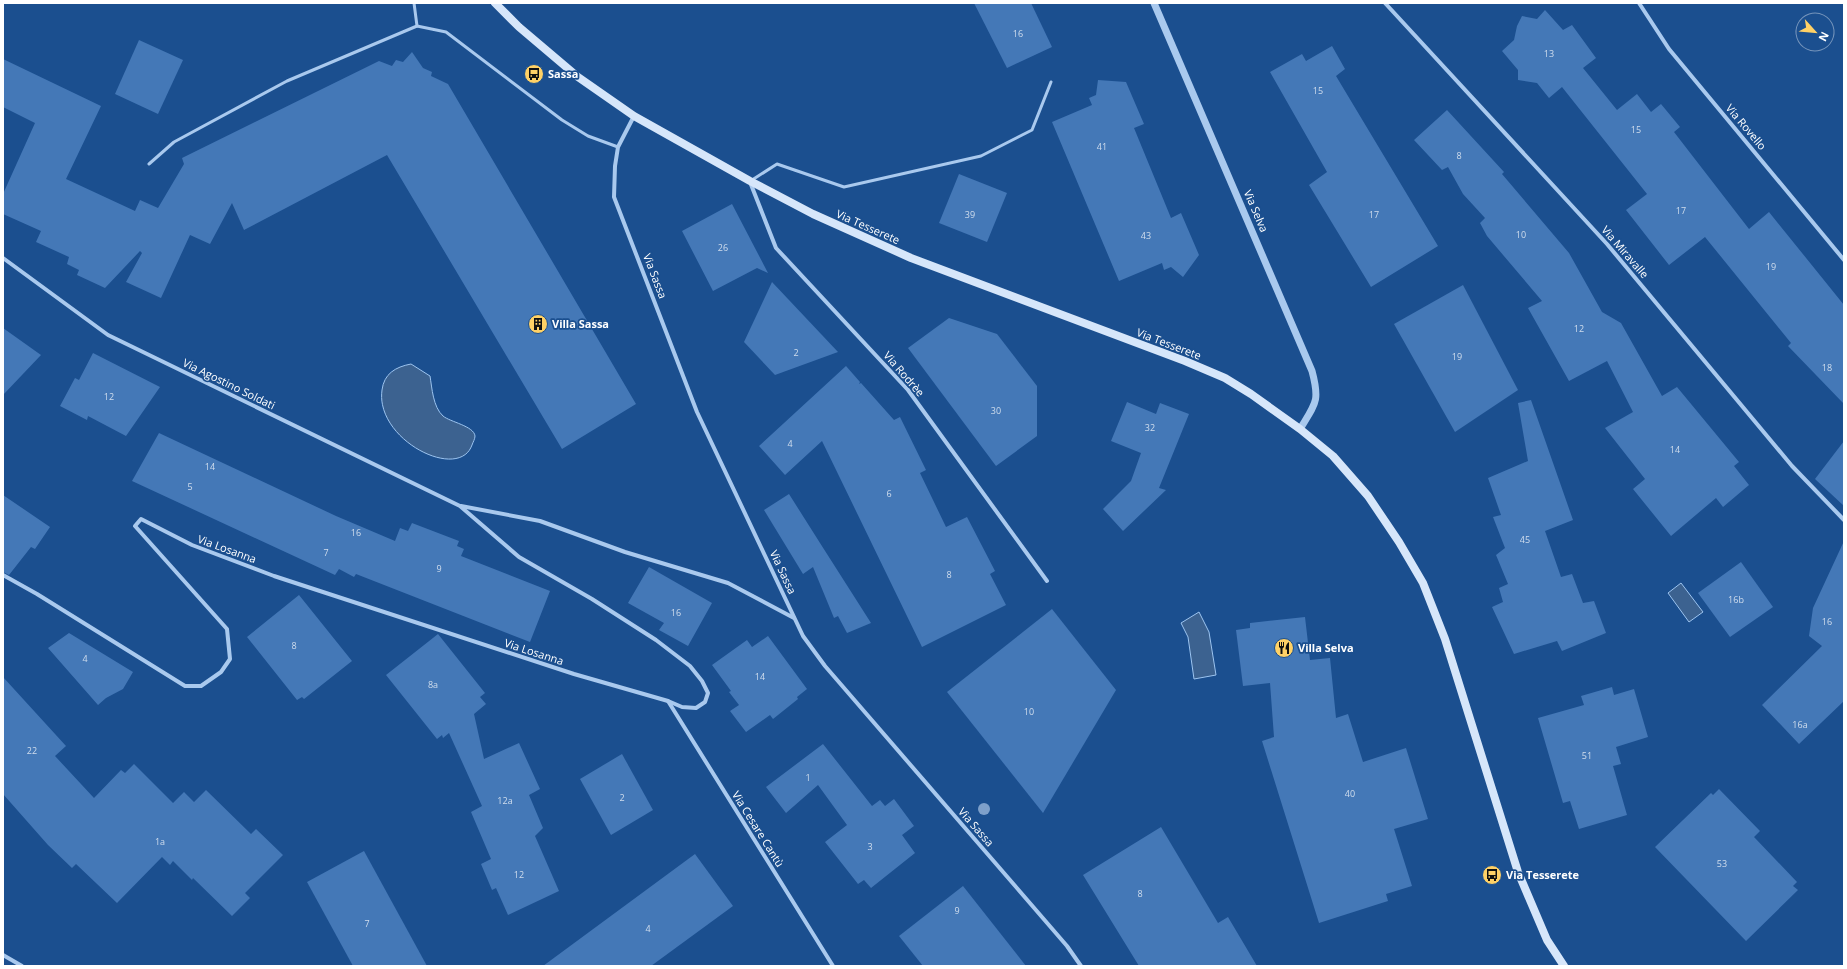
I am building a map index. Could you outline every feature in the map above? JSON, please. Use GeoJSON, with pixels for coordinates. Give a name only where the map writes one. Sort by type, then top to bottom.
{"type":"FeatureCollection","features":[{"type":"Feature","properties":{"kind":"main road","name":"Via Tesserete"},"geometry":{"type":"LineString","coordinates":[[495,3],[519,27],[567,68],[634,116],[750,181],[813,214],[911,258],[1185,361],[1225,378],[1300,429],[1333,456],[1368,496],[1399,542],[1423,583],[1445,639],[1518,872],[1547,940],[1564,966]]}},
{"type":"Feature","properties":{"kind":"street","name":"Via Selva"},"geometry":{"type":"LineString","coordinates":[[1154,3],[1312,371],[1317,391],[1316,403],[1300,429]]}},
{"type":"Feature","properties":{"kind":"street","name":"Via Miravalle"},"geometry":{"type":"LineString","coordinates":[[1385,3],[1607,244],[1792,466],[1844,520]]}},
{"type":"Feature","properties":{"kind":"street","name":"Via Rovello"},"geometry":{"type":"LineString","coordinates":[[1639,3],[1668,49],[1844,260]]}},
{"type":"Feature","properties":{"kind":"street","name":"Via Sassa"},"geometry":{"type":"LineString","coordinates":[[634,116],[618,147],[615,166],[614,196],[697,412],[804,636],[825,666],[1067,946],[1081,966]]}},
{"type":"Feature","properties":{"kind":"street","name":"Via Rodrèe"},"geometry":{"type":"LineString","coordinates":[[750,181],[776,248],[908,390],[1047,581]]}},
{"type":"Feature","properties":{"kind":"street","name":"Via Agostino Soldati"},"geometry":{"type":"LineString","coordinates":[[3,258],[108,335],[460,506]]}},
{"type":"Feature","properties":{"kind":"street"},"geometry":{"type":"LineString","coordinates":[[460,506],[540,521],[625,552],[728,583],[795,618]]}},
{"type":"Feature","properties":{"kind":"street","name":"Via Losanna"},"geometry":{"type":"LineString","coordinates":[[3,576],[37,594],[185,686],[201,686],[221,672],[230,659],[227,629],[135,526],[141,519],[192,545],[274,576],[574,674],[668,701],[682,707],[696,708],[705,702],[708,693],[702,681],[690,666],[656,640],[592,599],[519,557],[460,506]]}},
{"type":"Feature","properties":{"kind":"street","name":"Via Cesare Cantù"},"geometry":{"type":"LineString","coordinates":[[668,701],[833,966]]}},
{"type":"Feature","properties":{"kind":"street"},"geometry":{"type":"LineString","coordinates":[[3,955],[22,966]]}},
{"type":"Feature","properties":{"kind":"lane"},"geometry":{"type":"LineString","coordinates":[[414,3],[417,26]]}},
{"type":"Feature","properties":{"kind":"lane"},"geometry":{"type":"LineString","coordinates":[[149,164],[174,142],[287,81],[417,26],[446,32],[562,120],[588,136],[618,147]]}},
{"type":"Feature","properties":{"kind":"lane"},"geometry":{"type":"LineString","coordinates":[[750,181],[777,164],[844,187],[980,156],[1032,130],[1051,82]]}},
{"type":"Feature","properties":{"kind":"water"},"geometry":{"type":"Polygon","coordinates":[[[411,364],[430,376],[435,403],[443,416],[466,427],[474,433],[475,437],[472,445],[464,455],[451,459],[436,457],[420,450],[404,439],[391,425],[383,408],[383,384],[391,372],[395,369],[411,364]]]}},
{"type":"Feature","properties":{"kind":"water"},"geometry":{"type":"Polygon","coordinates":[[[1681,583],[1703,612],[1689,622],[1668,593],[1681,583]]]}},
{"type":"Feature","properties":{"kind":"water"},"geometry":{"type":"Polygon","coordinates":[[[1199,612],[1209,632],[1216,675],[1194,679],[1188,637],[1181,623],[1199,612]]]}},
{"type":"Feature","properties":{"kind":"building"},"geometry":{"type":"Polygon","coordinates":[[[974,3],[1031,3],[1052,47],[1007,68],[974,3]]]}},
{"type":"Feature","properties":{"kind":"building"},"geometry":{"type":"Polygon","coordinates":[[[1545,10],[1563,30],[1572,25],[1596,58],[1583,68],[1617,110],[1637,94],[1651,112],[1661,104],[1680,127],[1674,132],[1749,229],[1769,212],[1844,305],[1844,404],[1788,346],[1791,343],[1705,237],[1669,265],[1626,210],[1647,194],[1562,87],[1549,98],[1537,83],[1518,80],[1518,70],[1502,51],[1514,40],[1517,26],[1522,16],[1537,19],[1545,10]]]}},
{"type":"Feature","properties":{"kind":"building"},"geometry":{"type":"Polygon","coordinates":[[[139,40],[183,60],[158,114],[115,94],[139,40]]]}},
{"type":"Feature","properties":{"kind":"building"},"geometry":{"type":"Polygon","coordinates":[[[1332,46],[1345,69],[1336,76],[1438,246],[1371,287],[1309,185],[1327,172],[1270,72],[1302,54],[1306,61],[1332,46]]]}},
{"type":"Feature","properties":{"kind":"building","name":"Villa Sassa"},"geometry":{"type":"Polygon","coordinates":[[[412,52],[423,68],[432,72],[431,76],[448,84],[636,404],[562,449],[387,155],[244,230],[232,203],[210,244],[190,235],[161,298],[126,282],[142,253],[140,251],[105,288],[77,275],[79,270],[67,264],[69,257],[36,242],[41,231],[3,214],[3,194],[35,123],[3,107],[3,59],[101,106],[66,179],[135,211],[140,200],[158,208],[184,164],[182,158],[379,61],[392,66],[396,60],[403,62],[412,52]]]}},
{"type":"Feature","properties":{"kind":"building"},"geometry":{"type":"Polygon","coordinates":[[[1098,80],[1126,82],[1144,124],[1134,128],[1171,218],[1181,213],[1199,255],[1183,277],[1171,267],[1164,270],[1162,263],[1119,281],[1052,122],[1092,105],[1089,98],[1096,95],[1098,80]]]}},
{"type":"Feature","properties":{"kind":"building"},"geometry":{"type":"Polygon","coordinates":[[[1447,110],[1504,172],[1502,174],[1569,253],[1602,312],[1621,323],[1662,396],[1677,387],[1739,462],[1734,466],[1749,485],[1723,507],[1716,498],[1671,536],[1633,489],[1645,479],[1605,428],[1633,412],[1607,361],[1569,381],[1528,308],[1542,301],[1487,236],[1480,223],[1485,218],[1463,194],[1448,167],[1442,170],[1414,140],[1447,110]]]}},
{"type":"Feature","properties":{"kind":"building"},"geometry":{"type":"Polygon","coordinates":[[[959,174],[1007,193],[987,242],[939,223],[959,174]]]}},
{"type":"Feature","properties":{"kind":"building"},"geometry":{"type":"Polygon","coordinates":[[[732,204],[768,273],[757,268],[713,291],[682,231],[732,204]]]}},
{"type":"Feature","properties":{"kind":"building"},"geometry":{"type":"Polygon","coordinates":[[[772,282],[838,352],[775,375],[744,342],[772,282]]]}},
{"type":"Feature","properties":{"kind":"building"},"geometry":{"type":"Polygon","coordinates":[[[1463,285],[1518,390],[1455,432],[1394,324],[1463,285]]]}},
{"type":"Feature","properties":{"kind":"building"},"geometry":{"type":"Polygon","coordinates":[[[949,318],[997,334],[1037,386],[1037,436],[996,466],[908,348],[949,318]]]}},
{"type":"Feature","properties":{"kind":"building"},"geometry":{"type":"Polygon","coordinates":[[[3,328],[41,355],[3,395],[3,328]]]}},
{"type":"Feature","properties":{"kind":"building"},"geometry":{"type":"Polygon","coordinates":[[[93,353],[160,387],[126,436],[88,416],[87,420],[60,406],[75,378],[79,380],[93,353]]]}},
{"type":"Feature","properties":{"kind":"building"},"geometry":{"type":"Polygon","coordinates":[[[846,366],[860,382],[859,384],[861,383],[894,420],[900,417],[926,470],[920,473],[946,527],[967,517],[995,571],[990,574],[1006,605],[922,647],[822,441],[785,475],[759,446],[846,366]]]}},
{"type":"Feature","properties":{"kind":"building"},"geometry":{"type":"Polygon","coordinates":[[[1531,400],[1573,520],[1545,531],[1561,577],[1572,574],[1583,603],[1594,601],[1606,633],[1562,651],[1557,641],[1514,654],[1492,607],[1503,602],[1499,588],[1508,584],[1496,555],[1505,548],[1493,517],[1501,515],[1488,478],[1528,461],[1518,403],[1531,400]]]}},
{"type":"Feature","properties":{"kind":"building"},"geometry":{"type":"Polygon","coordinates":[[[1127,402],[1156,414],[1160,403],[1189,414],[1159,488],[1166,490],[1123,531],[1103,509],[1131,481],[1141,453],[1111,441],[1127,402]]]}},
{"type":"Feature","properties":{"kind":"building"},"geometry":{"type":"Polygon","coordinates":[[[159,433],[336,516],[395,541],[400,528],[408,531],[412,523],[459,541],[457,546],[464,549],[461,556],[550,591],[530,642],[356,574],[354,577],[339,569],[335,575],[132,481],[159,433]]]}},
{"type":"Feature","properties":{"kind":"building"},"geometry":{"type":"Polygon","coordinates":[[[1844,441],[1844,506],[1815,479],[1844,441]]]}},
{"type":"Feature","properties":{"kind":"building"},"geometry":{"type":"Polygon","coordinates":[[[789,494],[871,623],[847,633],[838,616],[834,618],[813,567],[803,574],[764,510],[789,494]]]}},
{"type":"Feature","properties":{"kind":"building"},"geometry":{"type":"Polygon","coordinates":[[[3,495],[50,527],[35,549],[31,547],[9,575],[3,572],[3,495]]]}},
{"type":"Feature","properties":{"kind":"building"},"geometry":{"type":"Polygon","coordinates":[[[1844,541],[1844,701],[1799,744],[1762,705],[1822,646],[1809,636],[1813,608],[1844,541]]]}},
{"type":"Feature","properties":{"kind":"building"},"geometry":{"type":"Polygon","coordinates":[[[1741,562],[1773,607],[1730,637],[1698,593],[1741,562]]]}},
{"type":"Feature","properties":{"kind":"building"},"geometry":{"type":"Polygon","coordinates":[[[649,567],[712,603],[688,646],[659,630],[664,623],[628,603],[649,567]]]}},
{"type":"Feature","properties":{"kind":"building"},"geometry":{"type":"Polygon","coordinates":[[[299,595],[352,661],[304,699],[302,697],[297,700],[247,637],[299,595]]]}},
{"type":"Feature","properties":{"kind":"building"},"geometry":{"type":"Polygon","coordinates":[[[1052,609],[1116,690],[1043,813],[947,692],[1052,609]]]}},
{"type":"Feature","properties":{"kind":"building"},"geometry":{"type":"Polygon","coordinates":[[[1305,617],[1310,660],[1330,658],[1336,718],[1348,714],[1363,762],[1406,748],[1428,819],[1394,829],[1412,886],[1386,894],[1388,901],[1319,923],[1262,741],[1274,737],[1270,683],[1243,686],[1236,630],[1250,628],[1250,623],[1305,617]]]}},
{"type":"Feature","properties":{"kind":"building"},"geometry":{"type":"Polygon","coordinates":[[[69,633],[133,672],[123,689],[106,698],[98,705],[48,648],[69,633]]]}},
{"type":"Feature","properties":{"kind":"building"},"geometry":{"type":"Polygon","coordinates":[[[438,634],[485,693],[480,697],[486,704],[474,714],[484,759],[519,743],[540,789],[529,795],[543,828],[535,836],[559,891],[508,915],[496,888],[492,890],[481,864],[491,859],[471,812],[482,806],[449,733],[443,738],[442,735],[437,739],[386,675],[438,634]]]}},
{"type":"Feature","properties":{"kind":"building"},"geometry":{"type":"Polygon","coordinates":[[[768,636],[807,689],[797,697],[798,699],[773,719],[770,715],[746,732],[730,711],[739,705],[729,692],[731,691],[712,665],[747,640],[752,647],[768,636]]]}},
{"type":"Feature","properties":{"kind":"building"},"geometry":{"type":"Polygon","coordinates":[[[3,677],[66,746],[55,756],[94,798],[121,770],[125,773],[134,764],[173,803],[184,792],[194,802],[206,790],[251,834],[256,829],[283,855],[245,893],[250,898],[232,916],[193,878],[192,880],[173,861],[170,865],[162,857],[117,903],[76,864],[72,868],[48,845],[3,794],[3,677]]]}},
{"type":"Feature","properties":{"kind":"building"},"geometry":{"type":"Polygon","coordinates":[[[1612,687],[1614,695],[1634,689],[1648,737],[1616,747],[1621,764],[1613,766],[1627,815],[1579,829],[1570,801],[1563,803],[1538,718],[1584,705],[1581,696],[1612,687]]]}},
{"type":"Feature","properties":{"kind":"building"},"geometry":{"type":"Polygon","coordinates":[[[823,744],[872,806],[880,800],[885,806],[894,799],[914,826],[902,835],[915,853],[871,888],[864,880],[858,884],[825,842],[847,825],[818,785],[786,813],[766,787],[823,744]]]}},
{"type":"Feature","properties":{"kind":"building"},"geometry":{"type":"Polygon","coordinates":[[[622,754],[653,810],[611,835],[580,779],[622,754]]]}},
{"type":"Feature","properties":{"kind":"building"},"geometry":{"type":"Polygon","coordinates":[[[1719,789],[1760,831],[1754,837],[1797,882],[1793,886],[1798,890],[1746,941],[1655,847],[1711,793],[1713,795],[1719,789]]]}},
{"type":"Feature","properties":{"kind":"building"},"geometry":{"type":"Polygon","coordinates":[[[1161,827],[1218,923],[1228,917],[1257,966],[1139,966],[1083,875],[1161,827]]]}},
{"type":"Feature","properties":{"kind":"building"},"geometry":{"type":"Polygon","coordinates":[[[364,851],[427,966],[353,966],[307,882],[364,851]]]}},
{"type":"Feature","properties":{"kind":"building"},"geometry":{"type":"Polygon","coordinates":[[[695,854],[733,906],[651,966],[543,966],[695,854]]]}},
{"type":"Feature","properties":{"kind":"building"},"geometry":{"type":"Polygon","coordinates":[[[963,886],[1026,966],[923,966],[899,936],[963,886]]]}},
{"type":"Feature","properties":{"kind":"place","name":"Sassa"},"geometry":{"type":"Point","coordinates":[534,74]}},
{"type":"Feature","properties":{"kind":"place","name":"Villa Sassa"},"geometry":{"type":"Point","coordinates":[538,324]}},
{"type":"Feature","properties":{"kind":"place","name":"Villa Selva"},"geometry":{"type":"Point","coordinates":[1284,648]}},
{"type":"Feature","properties":{"kind":"place","name":"Via Tesserete"},"geometry":{"type":"Point","coordinates":[1492,875]}}]}
